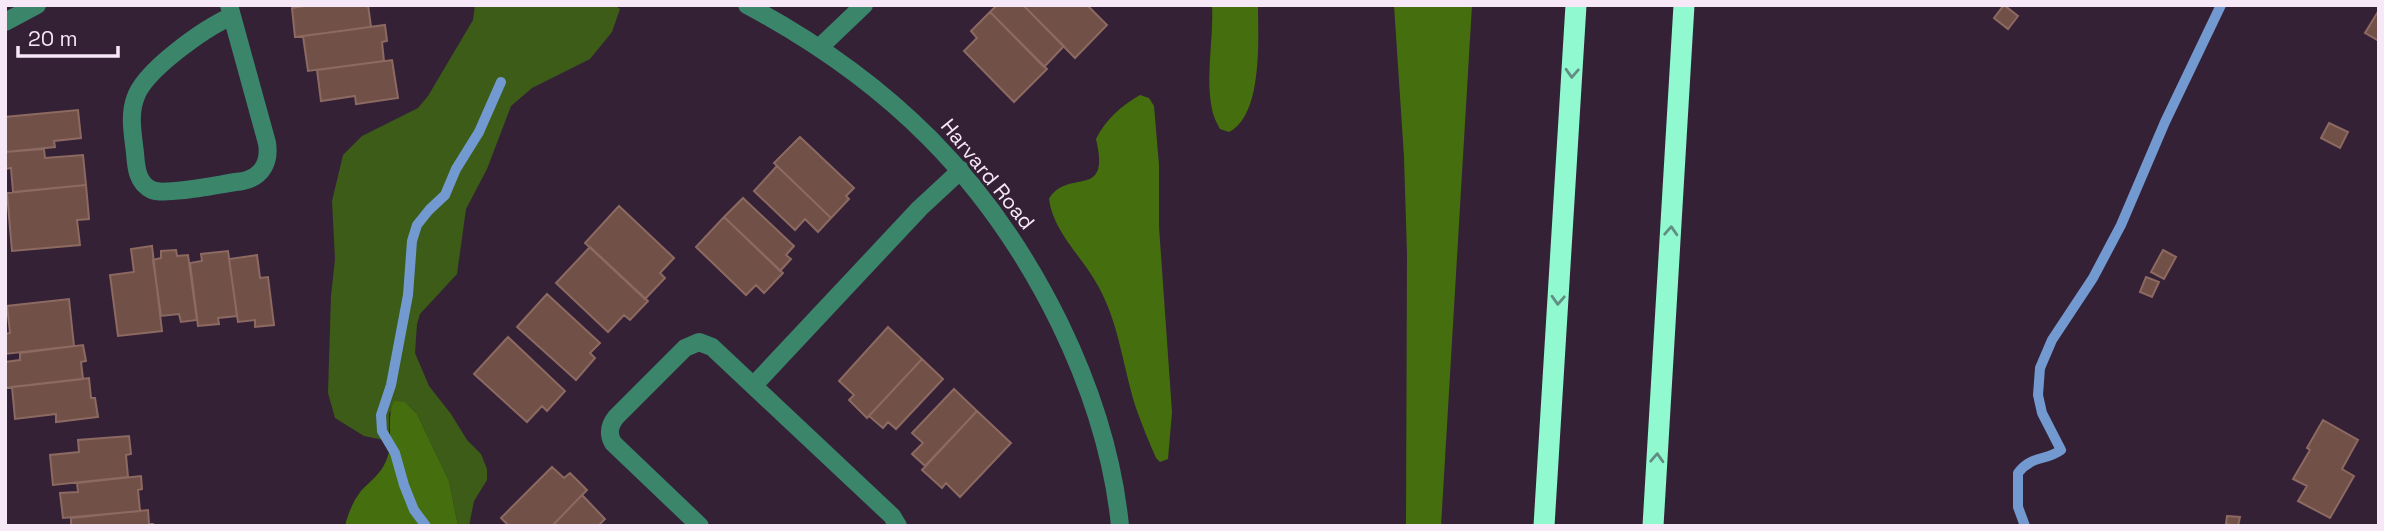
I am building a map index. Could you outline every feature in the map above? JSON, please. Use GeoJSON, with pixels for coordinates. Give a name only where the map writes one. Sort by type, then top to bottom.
{"type":"FeatureCollection","features":[{"type":"Feature","properties":{"kind":"highway"},"geometry":{"type":"LineString","coordinates":[[1544,526],[1576,5]]}},
{"type":"Feature","properties":{"kind":"highway"},"geometry":{"type":"LineString","coordinates":[[1653,526],[1684,5]]}},
{"type":"Feature","properties":{"kind":"street"},"geometry":{"type":"LineString","coordinates":[[5,22],[37,5]]}},
{"type":"Feature","properties":{"kind":"street","name":"Harvard Road"},"geometry":{"type":"LineString","coordinates":[[747,5],[820,47],[859,76],[912,120],[961,170],[987,202],[1016,243],[1046,296],[1090,393],[1107,447],[1120,526]]}},
{"type":"Feature","properties":{"kind":"street"},"geometry":{"type":"LineString","coordinates":[[820,47],[864,5]]}},
{"type":"Feature","properties":{"kind":"street"},"geometry":{"type":"LineString","coordinates":[[230,11],[267,144],[269,155],[265,166],[253,178],[243,181],[165,191],[150,189],[143,183],[137,169],[132,112],[138,91],[152,74],[183,47],[230,11]]}},
{"type":"Feature","properties":{"kind":"street"},"geometry":{"type":"LineString","coordinates":[[754,385],[920,208],[961,170]]}},
{"type":"Feature","properties":{"kind":"street"},"geometry":{"type":"LineString","coordinates":[[700,526],[613,443],[610,436],[611,424],[685,348],[695,342],[709,345],[754,385],[892,516],[898,526]]}},
{"type":"Feature","properties":{"kind":"green space"},"geometry":{"type":"Polygon","coordinates":[[[475,5],[614,5],[620,9],[612,32],[590,59],[532,88],[511,106],[487,169],[466,209],[457,274],[420,314],[415,353],[429,386],[467,440],[481,454],[487,469],[487,480],[474,501],[469,526],[458,526],[449,481],[417,414],[405,402],[389,413],[389,441],[364,436],[335,418],[328,393],[335,259],[332,201],[343,155],[362,136],[418,108],[428,96],[473,20],[475,5]]]}},
{"type":"Feature","properties":{"kind":"green space"},"geometry":{"type":"Polygon","coordinates":[[[1212,5],[1258,5],[1258,56],[1253,93],[1248,110],[1240,123],[1229,132],[1220,129],[1213,114],[1210,96],[1212,5]]]}},
{"type":"Feature","properties":{"kind":"green space"},"geometry":{"type":"Polygon","coordinates":[[[1394,5],[1472,5],[1441,526],[1406,526],[1407,253],[1394,5]]]}},
{"type":"Feature","properties":{"kind":"green space"},"geometry":{"type":"Polygon","coordinates":[[[1140,95],[1149,98],[1154,106],[1159,165],[1159,227],[1172,412],[1168,459],[1160,462],[1136,408],[1109,310],[1094,279],[1061,231],[1049,199],[1066,185],[1093,177],[1098,170],[1099,158],[1096,139],[1104,125],[1140,95]]]}},
{"type":"Feature","properties":{"kind":"green space"},"geometry":{"type":"Polygon","coordinates":[[[394,401],[405,402],[417,414],[449,481],[458,526],[345,526],[358,495],[378,474],[389,454],[390,416],[394,401]]]}},
{"type":"Feature","properties":{"kind":"building"},"geometry":{"type":"Polygon","coordinates":[[[311,5],[368,5],[371,27],[295,37],[292,8],[311,5]]]}},
{"type":"Feature","properties":{"kind":"building"},"geometry":{"type":"Polygon","coordinates":[[[997,5],[1023,5],[1064,46],[1044,67],[990,12],[997,5]]]}},
{"type":"Feature","properties":{"kind":"building"},"geometry":{"type":"Polygon","coordinates":[[[1023,5],[1087,5],[1107,25],[1075,58],[1023,5]]]}},
{"type":"Feature","properties":{"kind":"building"},"geometry":{"type":"Polygon","coordinates":[[[2004,5],[2018,16],[2008,29],[1994,18],[2004,5]]]}},
{"type":"Feature","properties":{"kind":"building"},"geometry":{"type":"Polygon","coordinates":[[[2379,10],[2379,41],[2365,33],[2379,10]]]}},
{"type":"Feature","properties":{"kind":"building"},"geometry":{"type":"Polygon","coordinates":[[[990,12],[1047,69],[1014,102],[964,51],[977,38],[971,31],[990,12]]]}},
{"type":"Feature","properties":{"kind":"building"},"geometry":{"type":"Polygon","coordinates":[[[385,25],[387,41],[382,42],[384,61],[308,71],[303,36],[385,25]]]}},
{"type":"Feature","properties":{"kind":"building"},"geometry":{"type":"Polygon","coordinates":[[[392,60],[398,98],[356,104],[355,96],[321,101],[317,70],[392,60]]]}},
{"type":"Feature","properties":{"kind":"building"},"geometry":{"type":"Polygon","coordinates":[[[78,110],[81,138],[54,141],[55,147],[5,152],[5,117],[78,110]]]}},
{"type":"Feature","properties":{"kind":"building"},"geometry":{"type":"Polygon","coordinates":[[[2329,123],[2348,132],[2340,148],[2321,138],[2329,123]]]}},
{"type":"Feature","properties":{"kind":"building"},"geometry":{"type":"Polygon","coordinates":[[[800,137],[854,188],[846,196],[849,199],[831,218],[774,163],[800,137]]]}},
{"type":"Feature","properties":{"kind":"building"},"geometry":{"type":"Polygon","coordinates":[[[44,149],[45,158],[83,155],[86,185],[13,192],[11,168],[5,169],[5,152],[44,149]]]}},
{"type":"Feature","properties":{"kind":"building"},"geometry":{"type":"Polygon","coordinates":[[[777,166],[831,218],[818,232],[805,219],[795,230],[754,191],[777,166]]]}},
{"type":"Feature","properties":{"kind":"building"},"geometry":{"type":"Polygon","coordinates":[[[86,185],[89,219],[77,220],[80,245],[12,251],[7,193],[86,185]]]}},
{"type":"Feature","properties":{"kind":"building"},"geometry":{"type":"Polygon","coordinates":[[[743,198],[794,246],[786,255],[791,259],[780,271],[724,217],[743,198]]]}},
{"type":"Feature","properties":{"kind":"building"},"geometry":{"type":"Polygon","coordinates":[[[619,206],[674,258],[660,273],[665,278],[645,299],[585,243],[619,206]]]}},
{"type":"Feature","properties":{"kind":"building"},"geometry":{"type":"Polygon","coordinates":[[[724,217],[783,273],[764,293],[756,285],[746,295],[696,247],[724,217]]]}},
{"type":"Feature","properties":{"kind":"building"},"geometry":{"type":"Polygon","coordinates":[[[152,246],[162,331],[118,336],[110,275],[134,272],[131,249],[152,246]]]}},
{"type":"Feature","properties":{"kind":"building"},"geometry":{"type":"Polygon","coordinates":[[[590,247],[648,301],[630,320],[624,315],[608,332],[556,283],[590,247]]]}},
{"type":"Feature","properties":{"kind":"building"},"geometry":{"type":"Polygon","coordinates":[[[176,250],[177,256],[188,255],[197,320],[181,322],[179,314],[161,316],[153,260],[161,258],[161,251],[176,250]]]}},
{"type":"Feature","properties":{"kind":"building"},"geometry":{"type":"Polygon","coordinates":[[[2163,250],[2176,257],[2164,279],[2151,272],[2163,250]]]}},
{"type":"Feature","properties":{"kind":"building"},"geometry":{"type":"Polygon","coordinates":[[[228,251],[237,316],[218,318],[219,324],[198,326],[190,263],[202,261],[201,254],[228,251]]]}},
{"type":"Feature","properties":{"kind":"building"},"geometry":{"type":"Polygon","coordinates":[[[257,255],[260,278],[268,277],[274,325],[255,327],[255,320],[238,322],[229,259],[257,255]]]}},
{"type":"Feature","properties":{"kind":"building"},"geometry":{"type":"Polygon","coordinates":[[[2146,277],[2159,282],[2152,297],[2140,292],[2146,277]]]}},
{"type":"Feature","properties":{"kind":"building"},"geometry":{"type":"Polygon","coordinates":[[[547,294],[600,343],[590,353],[595,358],[576,380],[517,327],[547,294]]]}},
{"type":"Feature","properties":{"kind":"building"},"geometry":{"type":"Polygon","coordinates":[[[69,299],[74,346],[5,354],[5,334],[10,333],[7,306],[69,299]]]}},
{"type":"Feature","properties":{"kind":"building"},"geometry":{"type":"Polygon","coordinates":[[[888,327],[922,359],[867,418],[849,400],[854,395],[839,381],[888,327]]]}},
{"type":"Feature","properties":{"kind":"building"},"geometry":{"type":"Polygon","coordinates":[[[508,337],[565,391],[547,411],[542,406],[527,422],[474,374],[508,337]]]}},
{"type":"Feature","properties":{"kind":"building"},"geometry":{"type":"Polygon","coordinates":[[[83,345],[86,361],[81,362],[83,379],[5,388],[5,362],[20,360],[20,353],[83,345]]]}},
{"type":"Feature","properties":{"kind":"building"},"geometry":{"type":"Polygon","coordinates":[[[922,359],[943,379],[896,429],[888,422],[883,428],[869,416],[922,359]]]}},
{"type":"Feature","properties":{"kind":"building"},"geometry":{"type":"Polygon","coordinates":[[[89,378],[91,398],[95,398],[98,417],[56,422],[56,414],[15,419],[12,387],[89,378]]]}},
{"type":"Feature","properties":{"kind":"building"},"geometry":{"type":"Polygon","coordinates":[[[954,389],[977,411],[925,466],[912,454],[923,443],[912,433],[954,389]]]}},
{"type":"Feature","properties":{"kind":"building"},"geometry":{"type":"Polygon","coordinates":[[[977,411],[1011,443],[960,497],[946,483],[942,488],[922,470],[977,411]]]}},
{"type":"Feature","properties":{"kind":"building"},"geometry":{"type":"Polygon","coordinates":[[[2323,420],[2358,440],[2342,469],[2354,476],[2330,518],[2298,501],[2307,486],[2293,479],[2323,420]]]}},
{"type":"Feature","properties":{"kind":"building"},"geometry":{"type":"Polygon","coordinates":[[[129,436],[131,454],[126,455],[128,477],[53,485],[50,455],[79,452],[78,440],[129,436]]]}},
{"type":"Feature","properties":{"kind":"building"},"geometry":{"type":"Polygon","coordinates":[[[552,467],[564,478],[570,473],[587,490],[552,526],[509,526],[501,518],[552,467]]]}},
{"type":"Feature","properties":{"kind":"building"},"geometry":{"type":"Polygon","coordinates":[[[141,476],[142,489],[138,490],[140,511],[63,518],[60,493],[78,492],[77,483],[141,476]]]}},
{"type":"Feature","properties":{"kind":"building"},"geometry":{"type":"Polygon","coordinates":[[[582,495],[605,519],[598,526],[552,526],[582,495]]]}},
{"type":"Feature","properties":{"kind":"building"},"geometry":{"type":"Polygon","coordinates":[[[148,510],[149,524],[153,526],[71,526],[71,518],[148,510]]]}},
{"type":"Feature","properties":{"kind":"building"},"geometry":{"type":"Polygon","coordinates":[[[2227,516],[2240,517],[2238,526],[2226,524],[2227,516]]]}},
{"type":"Feature","properties":{"kind":"waterway"},"geometry":{"type":"LineString","coordinates":[[2025,526],[2018,507],[2018,473],[2029,463],[2061,450],[2042,413],[2038,395],[2040,368],[2052,340],[2093,278],[2121,225],[2165,122],[2221,5]]}},
{"type":"Feature","properties":{"kind":"waterway"},"geometry":{"type":"LineString","coordinates":[[426,526],[414,510],[395,453],[382,431],[381,415],[391,385],[408,295],[412,241],[417,225],[445,195],[456,169],[479,132],[501,82]]}}]}
